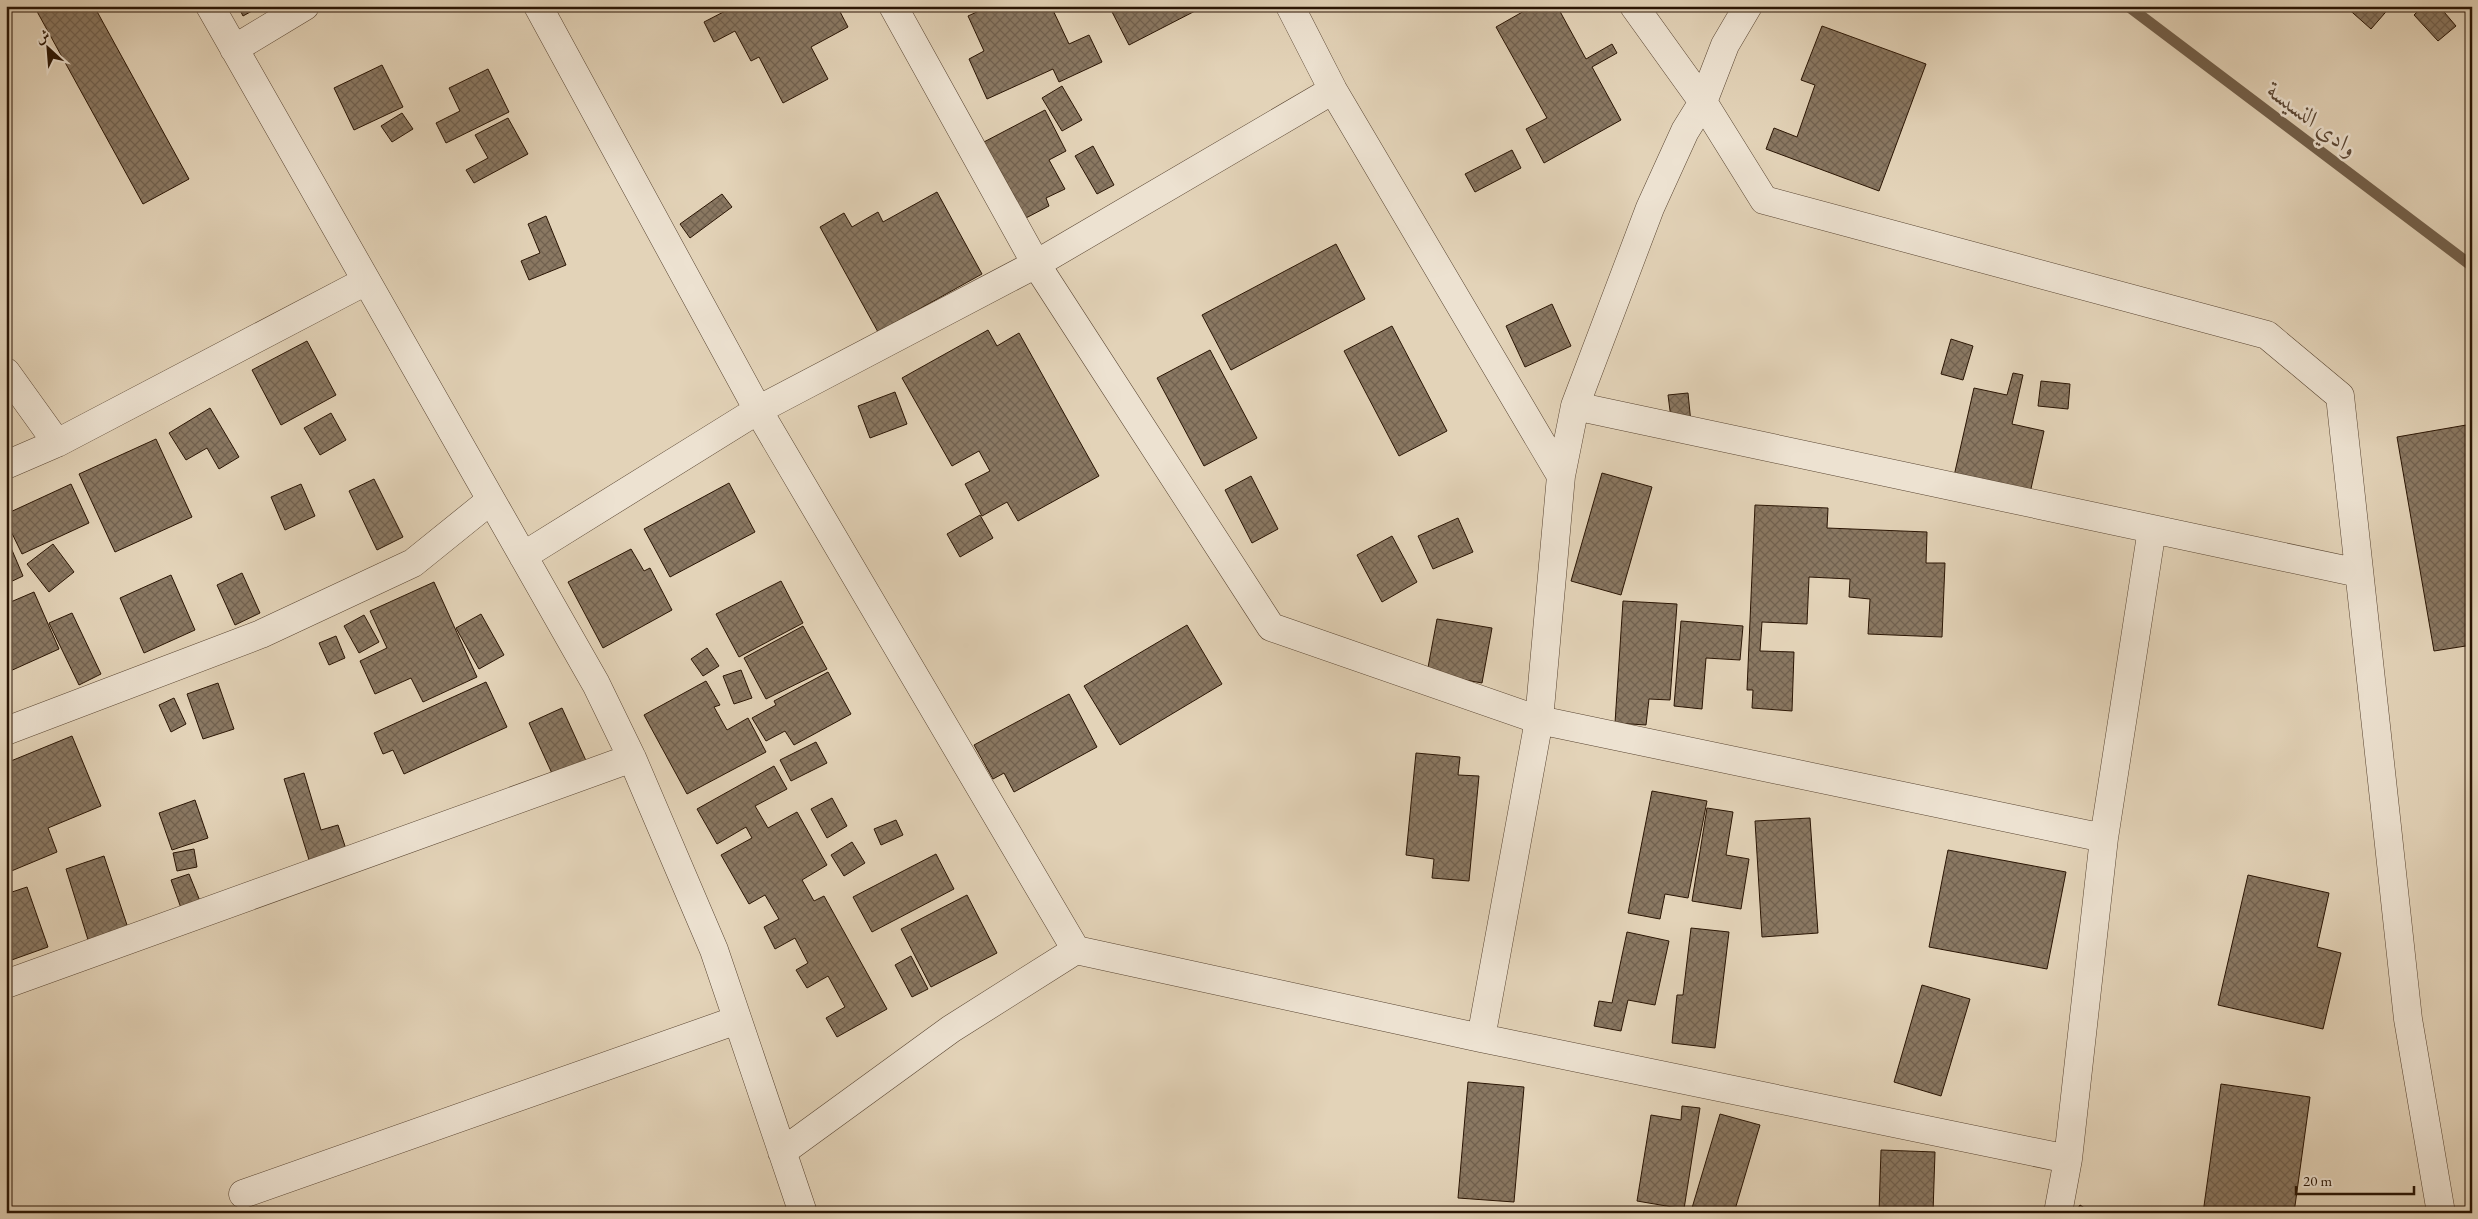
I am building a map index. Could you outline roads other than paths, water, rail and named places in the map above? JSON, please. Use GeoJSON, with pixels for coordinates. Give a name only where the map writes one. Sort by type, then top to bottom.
{"type":"FeatureCollection","features":[{"type":"Feature","properties":{"kind":"street"},"geometry":{"type":"LineString","coordinates":[[210,6],[596,684],[632,758],[714,950],[803,1213]]}},
{"type":"Feature","properties":{"kind":"street"},"geometry":{"type":"LineString","coordinates":[[234,49],[305,6]]}},
{"type":"Feature","properties":{"kind":"street"},"geometry":{"type":"LineString","coordinates":[[538,6],[758,410],[1076,950]]}},
{"type":"Feature","properties":{"kind":"street"},"geometry":{"type":"LineString","coordinates":[[894,6],[1036,264],[1271,627],[1539,720],[2104,838]]}},
{"type":"Feature","properties":{"kind":"street"},"geometry":{"type":"LineString","coordinates":[[1290,6],[1333,90],[1561,476]]}},
{"type":"Feature","properties":{"kind":"street"},"geometry":{"type":"LineString","coordinates":[[1634,6],[1703,102],[1764,200],[2267,336],[2340,396],[2408,1019],[2441,1213]]}},
{"type":"Feature","properties":{"kind":"street"},"geometry":{"type":"LineString","coordinates":[[1481,1038],[1539,720],[1561,476],[1575,406],[1650,208],[1685,131],[1703,102],[1724,45],[1748,6]]}},
{"type":"Feature","properties":{"kind":"street"},"geometry":{"type":"LineString","coordinates":[[523,556],[758,410],[1036,264],[1333,90]]}},
{"type":"Feature","properties":{"kind":"street"},"geometry":{"type":"LineString","coordinates":[[6,465],[57,443],[366,281]]}},
{"type":"Feature","properties":{"kind":"street"},"geometry":{"type":"LineString","coordinates":[[6,372],[57,443]]}},
{"type":"Feature","properties":{"kind":"street"},"geometry":{"type":"LineString","coordinates":[[1575,406],[2359,573]]}},
{"type":"Feature","properties":{"kind":"street"},"geometry":{"type":"LineString","coordinates":[[6,731],[261,634],[413,563],[491,500]]}},
{"type":"Feature","properties":{"kind":"street"},"geometry":{"type":"LineString","coordinates":[[2058,1213],[2068,1159],[2104,838],[2152,529]]}},
{"type":"Feature","properties":{"kind":"street"},"geometry":{"type":"LineString","coordinates":[[6,984],[632,758]]}},
{"type":"Feature","properties":{"kind":"street"},"geometry":{"type":"LineString","coordinates":[[782,1152],[951,1029],[1076,950],[1481,1038],[2068,1159]]}},
{"type":"Feature","properties":{"kind":"street"},"geometry":{"type":"LineString","coordinates":[[243,1194],[737,1020]]}},
{"type":"Feature","properties":{"kind":"waterway","name":"وادي النسيسة"},"geometry":{"type":"LineString","coordinates":[[2128,6],[2472,266]]}}]}
